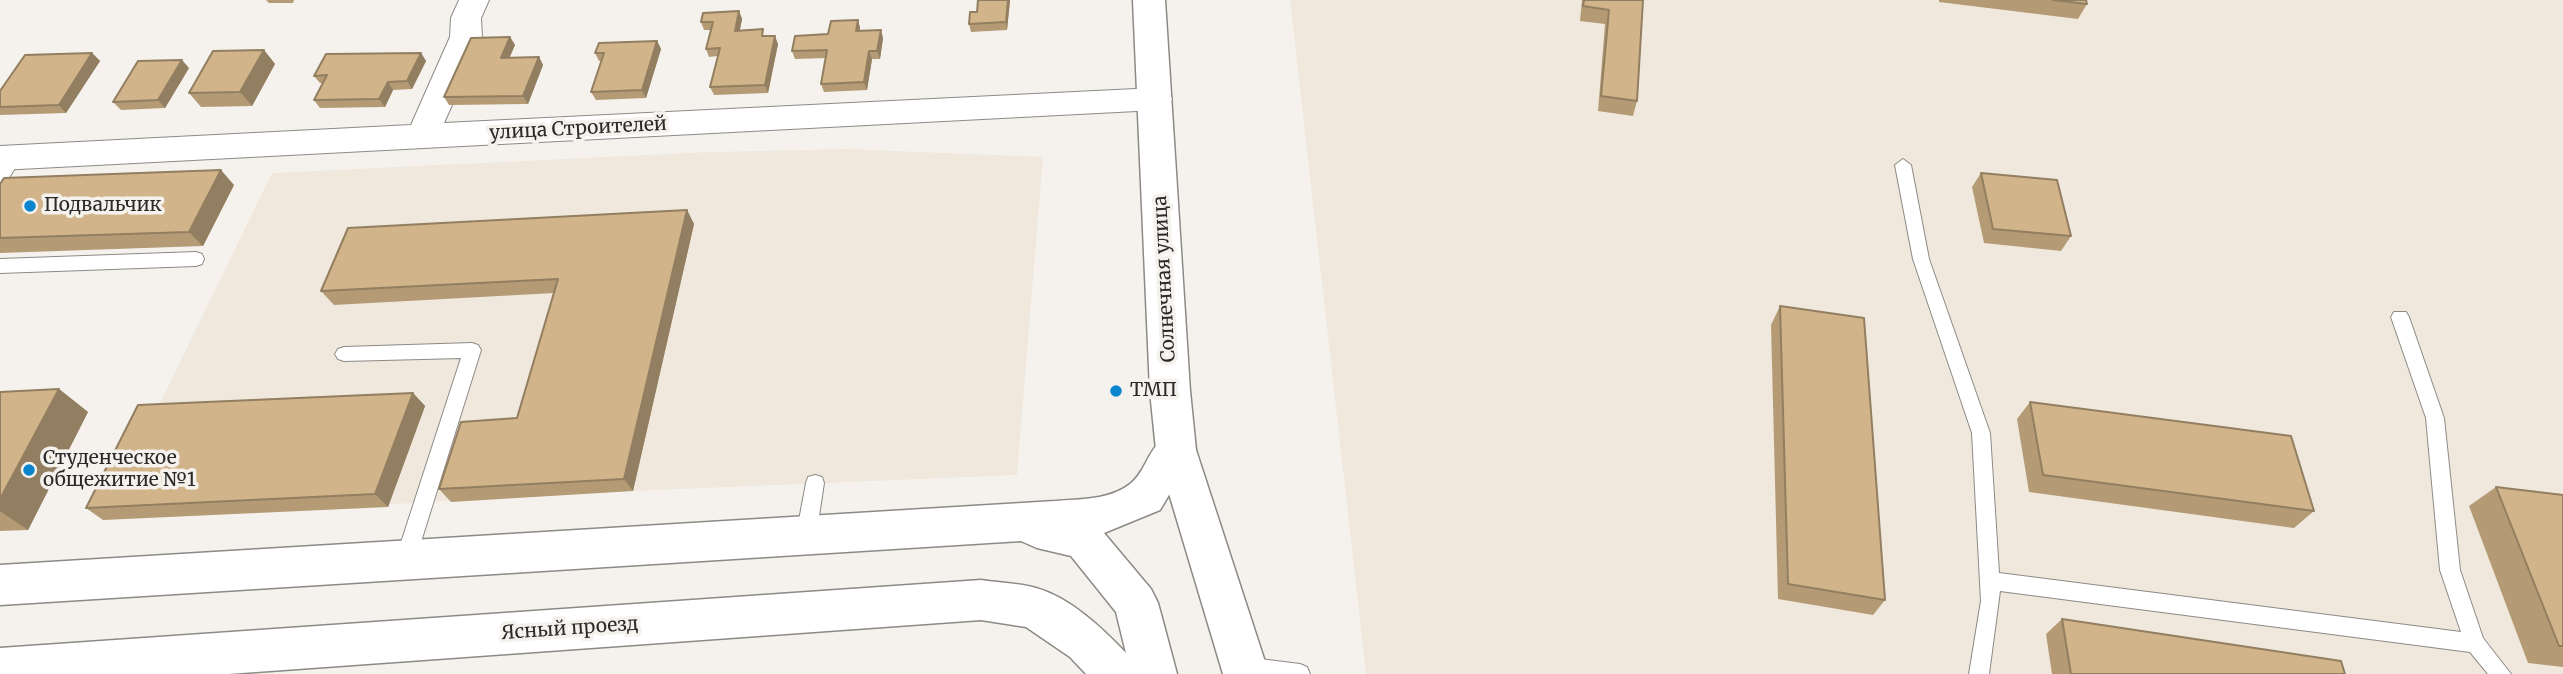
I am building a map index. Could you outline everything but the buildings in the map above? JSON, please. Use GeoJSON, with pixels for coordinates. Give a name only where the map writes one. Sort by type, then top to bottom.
{"type":"FeatureCollection","features":[{"type":"Feature","properties":{"kind":"street"},"geometry":{"type":"LineString","coordinates":[[422,137],[466,37],[466,18],[474,0]]}},
{"type":"Feature","properties":{"kind":"street","name":"Солнечная улица"},"geometry":{"type":"LineString","coordinates":[[1149,0],[1170,391],[1176,450],[1245,671]]}},
{"type":"Feature","properties":{"kind":"street","name":"улица Строителей"},"geometry":{"type":"LineString","coordinates":[[4,165],[422,137],[1156,99]]}},
{"type":"Feature","properties":{"kind":"street"},"geometry":{"type":"LineString","coordinates":[[0,585],[806,536],[1108,514],[1145,496],[1176,450]]}},
{"type":"Feature","properties":{"kind":"street"},"geometry":{"type":"LineString","coordinates":[[1011,522],[1084,540],[1136,603],[1153,674]]}},
{"type":"Feature","properties":{"kind":"street","name":"Ясный проезд"},"geometry":{"type":"LineString","coordinates":[[0,669],[981,600],[1035,608],[1086,642],[1116,674]]}},
{"type":"Feature","properties":{"kind":"lane"},"geometry":{"type":"LineString","coordinates":[[1903,165],[1921,259],[1981,433],[1991,601],[1979,674]]}},
{"type":"Feature","properties":{"kind":"lane"},"geometry":{"type":"LineString","coordinates":[[0,266],[196,259]]}},
{"type":"Feature","properties":{"kind":"lane"},"geometry":{"type":"LineString","coordinates":[[2400,317],[2434,418],[2450,570],[2475,643],[2501,674]]}},
{"type":"Feature","properties":{"kind":"lane"},"geometry":{"type":"LineString","coordinates":[[344,354],[472,350],[405,561]]}},
{"type":"Feature","properties":{"kind":"lane"},"geometry":{"type":"LineString","coordinates":[[806,536],[815,483]]}},
{"type":"Feature","properties":{"kind":"lane"},"geometry":{"type":"LineString","coordinates":[[1990,581],[2475,643]]}},
{"type":"Feature","properties":{"kind":"lane"},"geometry":{"type":"LineString","coordinates":[[1245,671],[1300,674]]}},
{"type":"Feature","properties":{"kind":"shaded area"},"geometry":{"type":"Polygon","coordinates":[[[1290,0],[2563,0],[2563,674],[1366,674],[1290,0]]]}},
{"type":"Feature","properties":{"kind":"shaded area"},"geometry":{"type":"Polygon","coordinates":[[[847,149],[1043,157],[1017,475],[633,491],[103,520],[272,173],[709,152],[847,149]]]}},
{"type":"Feature","properties":{"kind":"place","name":"Подвальчик"},"geometry":{"type":"Point","coordinates":[30,206]}},
{"type":"Feature","properties":{"kind":"place","name":"ТМП"},"geometry":{"type":"Point","coordinates":[1116,391]}},
{"type":"Feature","properties":{"kind":"place","name":"Студенческое общежитие №1"},"geometry":{"type":"Point","coordinates":[29,470]}}]}
